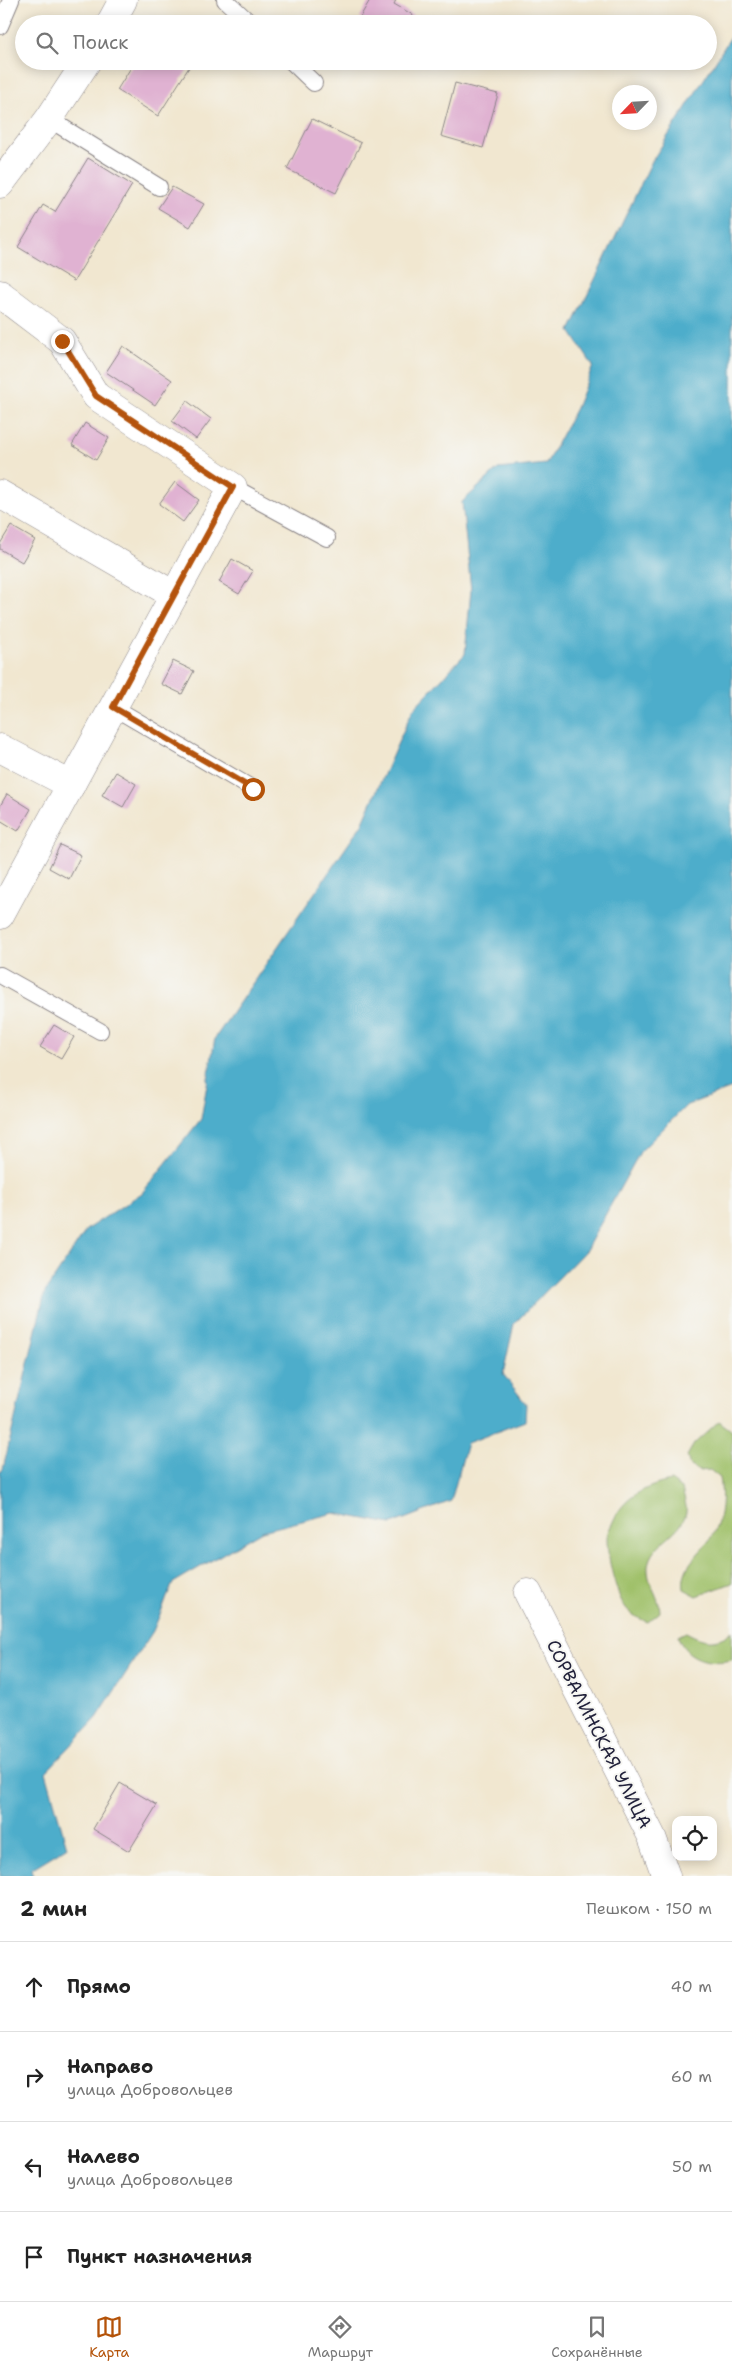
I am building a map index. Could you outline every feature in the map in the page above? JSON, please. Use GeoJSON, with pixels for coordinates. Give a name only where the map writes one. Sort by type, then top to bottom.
{"type":"FeatureCollection","features":[{"type":"Feature","properties":{"kind":"street"},"geometry":{"type":"LineString","coordinates":[[115,15],[123,0]]}},
{"type":"Feature","properties":{"kind":"street"},"geometry":{"type":"LineString","coordinates":[[0,184],[49,120],[81,70]]}},
{"type":"Feature","properties":{"kind":"street"},"geometry":{"type":"LineString","coordinates":[[0,294],[62,341],[96,396],[233,487],[0,915]]}},
{"type":"Feature","properties":{"kind":"street"},"geometry":{"type":"LineString","coordinates":[[0,494],[174,595]]}},
{"type":"Feature","properties":{"kind":"street"},"geometry":{"type":"LineString","coordinates":[[0,748],[71,785]]}},
{"type":"Feature","properties":{"kind":"street","name":"СОРВАЛИНСКАЯ УЛИЦА"},"geometry":{"type":"LineString","coordinates":[[528,1593],[652,1837],[666,1876]]}},
{"type":"Feature","properties":{"kind":"lane"},"geometry":{"type":"LineString","coordinates":[[0,26],[11,0]]}},
{"type":"Feature","properties":{"kind":"lane"},"geometry":{"type":"LineString","coordinates":[[225,0],[241,15]]}},
{"type":"Feature","properties":{"kind":"lane"},"geometry":{"type":"LineString","coordinates":[[300,70],[314,83]]}},
{"type":"Feature","properties":{"kind":"lane"},"geometry":{"type":"LineString","coordinates":[[49,120],[159,187]]}},
{"type":"Feature","properties":{"kind":"lane"},"geometry":{"type":"LineString","coordinates":[[233,487],[327,538]]}},
{"type":"Feature","properties":{"kind":"lane"},"geometry":{"type":"LineString","coordinates":[[113,707],[253,789]]}},
{"type":"Feature","properties":{"kind":"lane"},"geometry":{"type":"LineString","coordinates":[[0,975],[100,1031]]}},
{"type":"Feature","properties":{"kind":"green space"},"geometry":{"type":"Polygon","coordinates":[[[719,1421],[732,1431],[732,1583],[697,1596],[684,1589],[684,1580],[689,1565],[710,1539],[717,1526],[721,1505],[721,1491],[720,1478],[710,1470],[699,1471],[690,1466],[687,1456],[694,1444],[719,1421]]]}},
{"type":"Feature","properties":{"kind":"green space"},"geometry":{"type":"Polygon","coordinates":[[[671,1481],[682,1489],[686,1512],[678,1528],[652,1554],[649,1562],[650,1582],[660,1607],[660,1612],[648,1622],[628,1611],[621,1599],[611,1567],[607,1536],[616,1515],[628,1500],[652,1486],[671,1481]]]}},
{"type":"Feature","properties":{"kind":"green space"},"geometry":{"type":"Polygon","coordinates":[[[732,1631],[732,1660],[715,1662],[692,1655],[681,1644],[678,1636],[686,1632],[698,1638],[715,1640],[732,1631]]]}},
{"type":"Feature","properties":{"kind":"water"},"geometry":{"type":"Polygon","coordinates":[[[732,35],[732,1088],[687,1105],[640,1152],[586,1250],[514,1324],[503,1374],[526,1404],[525,1421],[467,1443],[451,1501],[391,1524],[334,1513],[262,1531],[173,1583],[153,1631],[97,1718],[46,1772],[67,1847],[31,1869],[33,1876],[0,1876],[0,1472],[3,1469],[45,1292],[87,1229],[142,1193],[201,1119],[215,1038],[362,824],[413,709],[465,654],[471,590],[462,502],[498,469],[546,464],[576,408],[593,366],[570,331],[652,161],[710,70],[717,70],[717,59],[732,35]]]}},
{"type":"Feature","properties":{"kind":"building"},"geometry":{"type":"Polygon","coordinates":[[[370,0],[396,0],[394,4],[413,15],[361,15],[370,0]]]}},
{"type":"Feature","properties":{"kind":"building"},"geometry":{"type":"Polygon","coordinates":[[[129,70],[187,70],[158,116],[117,90],[129,70]]]}},
{"type":"Feature","properties":{"kind":"building"},"geometry":{"type":"Polygon","coordinates":[[[455,83],[498,94],[483,148],[441,136],[455,83]]]}},
{"type":"Feature","properties":{"kind":"building"},"geometry":{"type":"Polygon","coordinates":[[[312,119],[361,143],[336,193],[287,169],[312,119]]]}},
{"type":"Feature","properties":{"kind":"building"},"geometry":{"type":"Polygon","coordinates":[[[88,158],[132,185],[74,281],[18,247],[43,205],[55,212],[88,158]]]}},
{"type":"Feature","properties":{"kind":"building"},"geometry":{"type":"Polygon","coordinates":[[[172,187],[204,204],[190,227],[158,208],[172,187]]]}},
{"type":"Feature","properties":{"kind":"building"},"geometry":{"type":"Polygon","coordinates":[[[123,346],[172,380],[155,405],[106,372],[123,346]]]}},
{"type":"Feature","properties":{"kind":"building"},"geometry":{"type":"Polygon","coordinates":[[[187,401],[211,419],[196,439],[172,421],[187,401]]]}},
{"type":"Feature","properties":{"kind":"building"},"geometry":{"type":"Polygon","coordinates":[[[85,423],[109,438],[96,460],[72,445],[85,423]]]}},
{"type":"Feature","properties":{"kind":"building"},"geometry":{"type":"Polygon","coordinates":[[[175,482],[199,500],[183,522],[159,504],[175,482]]]}},
{"type":"Feature","properties":{"kind":"building"},"geometry":{"type":"Polygon","coordinates":[[[11,526],[35,540],[22,562],[0,549],[0,544],[11,526]]]}},
{"type":"Feature","properties":{"kind":"building"},"geometry":{"type":"Polygon","coordinates":[[[232,559],[253,571],[239,594],[219,582],[232,559]]]}},
{"type":"Feature","properties":{"kind":"building"},"geometry":{"type":"Polygon","coordinates":[[[173,661],[194,671],[182,694],[161,684],[173,661]]]}},
{"type":"Feature","properties":{"kind":"building"},"geometry":{"type":"Polygon","coordinates":[[[116,772],[136,784],[123,807],[102,795],[116,772]]]}},
{"type":"Feature","properties":{"kind":"building"},"geometry":{"type":"Polygon","coordinates":[[[7,794],[31,809],[18,831],[0,820],[0,806],[7,794]]]}},
{"type":"Feature","properties":{"kind":"building"},"geometry":{"type":"Polygon","coordinates":[[[60,845],[81,855],[69,879],[49,868],[60,845]]]}},
{"type":"Feature","properties":{"kind":"building"},"geometry":{"type":"Polygon","coordinates":[[[54,1025],[74,1037],[61,1059],[40,1047],[54,1025]]]}},
{"type":"Feature","properties":{"kind":"building"},"geometry":{"type":"Polygon","coordinates":[[[120,1783],[157,1805],[129,1851],[93,1829],[120,1783]]]}},
{"type":"Feature","properties":{"kind":"route"},"geometry":{"type":"LineString","coordinates":[[62,341],[96,396],[233,487],[113,707],[253,789]]}}]}
